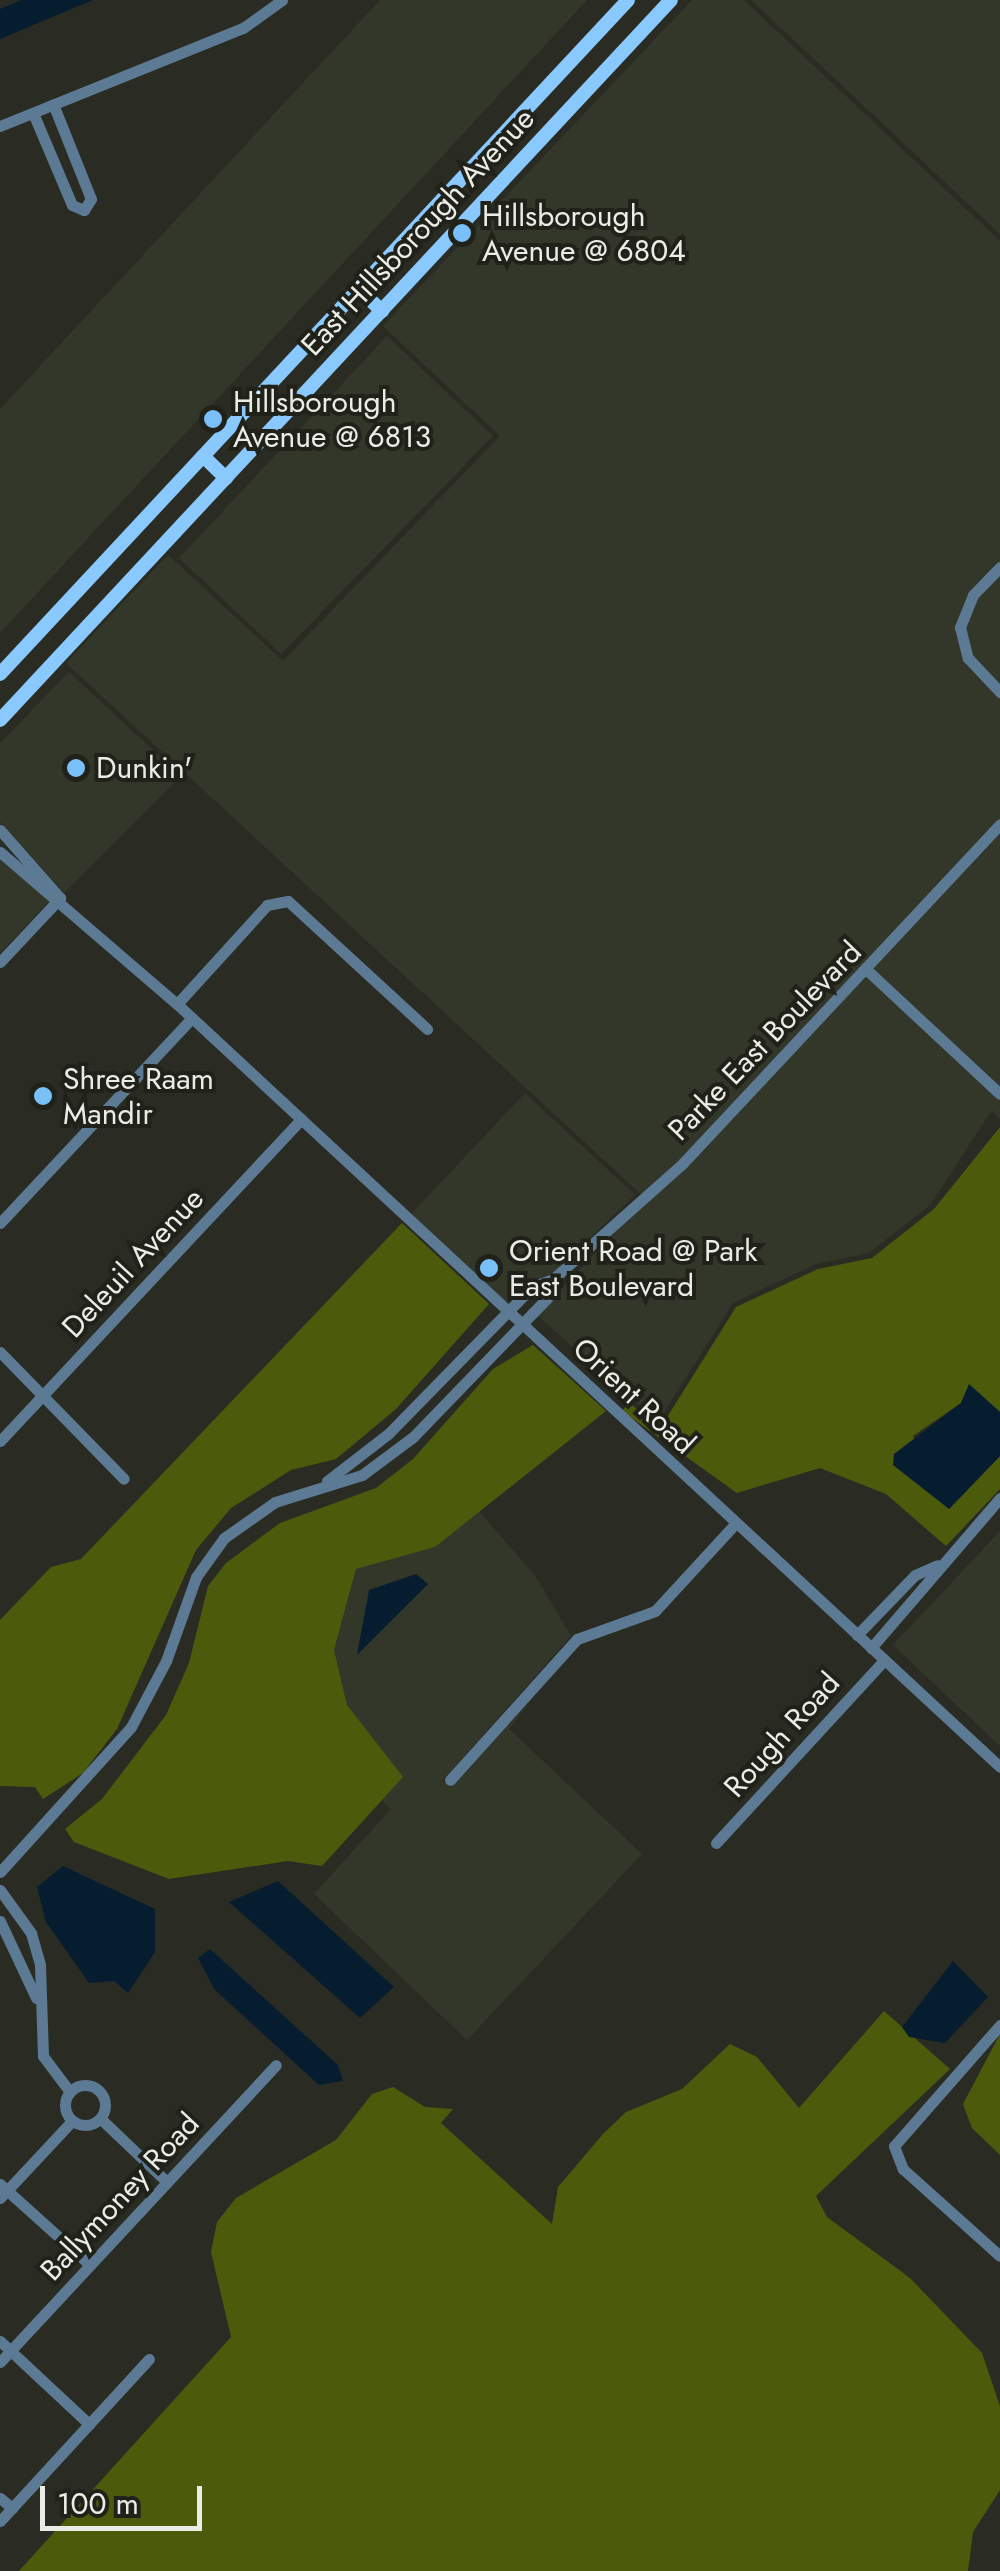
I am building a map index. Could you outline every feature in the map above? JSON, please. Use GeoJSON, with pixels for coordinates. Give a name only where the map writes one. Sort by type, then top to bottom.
{"type":"FeatureCollection","features":[{"type":"Feature","properties":{"kind":"main road","name":"East Hillsborough Avenue"},"geometry":{"type":"LineString","coordinates":[[0,674],[628,0]]}},
{"type":"Feature","properties":{"kind":"main road","name":"East Hillsborough Avenue"},"geometry":{"type":"LineString","coordinates":[[0,720],[670,0]]}},
{"type":"Feature","properties":{"kind":"main road"},"geometry":{"type":"LineString","coordinates":[[359,289],[382,311]]}},
{"type":"Feature","properties":{"kind":"main road"},"geometry":{"type":"LineString","coordinates":[[204,456],[226,478]]}},
{"type":"Feature","properties":{"kind":"street"},"geometry":{"type":"LineString","coordinates":[[0,126],[243,28],[282,0]]}},
{"type":"Feature","properties":{"kind":"street"},"geometry":{"type":"LineString","coordinates":[[33,113],[72,205],[84,210],[91,199],[53,104]]}},
{"type":"Feature","properties":{"kind":"street"},"geometry":{"type":"LineString","coordinates":[[1000,567],[974,595],[960,626],[968,658],[1000,692]]}},
{"type":"Feature","properties":{"kind":"street","name":"Parke East Boulevard"},"geometry":{"type":"LineString","coordinates":[[322,1486],[389,1433],[506,1312],[554,1278],[683,1163],[868,972],[1000,824]]}},
{"type":"Feature","properties":{"kind":"street","name":"Orient Road"},"geometry":{"type":"LineString","coordinates":[[0,830],[60,898]]}},
{"type":"Feature","properties":{"kind":"street","name":"Orient Road"},"geometry":{"type":"LineString","coordinates":[[0,852],[60,898],[177,1004],[1000,1767]]}},
{"type":"Feature","properties":{"kind":"street"},"geometry":{"type":"LineString","coordinates":[[0,962],[60,898]]}},
{"type":"Feature","properties":{"kind":"street"},"geometry":{"type":"LineString","coordinates":[[177,1004],[267,904],[288,901],[427,1029]]}},
{"type":"Feature","properties":{"kind":"street"},"geometry":{"type":"LineString","coordinates":[[868,972],[1000,1094]]}},
{"type":"Feature","properties":{"kind":"street"},"geometry":{"type":"LineString","coordinates":[[0,1223],[192,1018]]}},
{"type":"Feature","properties":{"kind":"street","name":"Deleuil Avenue"},"geometry":{"type":"LineString","coordinates":[[0,1441],[301,1119]]}},
{"type":"Feature","properties":{"kind":"street","name":"Parke East Boulevard"},"geometry":{"type":"LineString","coordinates":[[0,1872],[131,1727],[166,1662],[196,1576],[216,1548],[275,1502],[386,1461],[521,1326],[554,1278]]}},
{"type":"Feature","properties":{"kind":"street"},"geometry":{"type":"LineString","coordinates":[[0,1352],[124,1479]]}},
{"type":"Feature","properties":{"kind":"street"},"geometry":{"type":"LineString","coordinates":[[871,1648],[928,1587],[937,1565],[1000,1498]]}},
{"type":"Feature","properties":{"kind":"street"},"geometry":{"type":"LineString","coordinates":[[450,1780],[577,1639],[655,1612],[735,1524]]}},
{"type":"Feature","properties":{"kind":"street"},"geometry":{"type":"LineString","coordinates":[[857,1635],[915,1574],[937,1565]]}},
{"type":"Feature","properties":{"kind":"street","name":"Rough Road"},"geometry":{"type":"LineString","coordinates":[[716,1843],[884,1660]]}},
{"type":"Feature","properties":{"kind":"street"},"geometry":{"type":"LineString","coordinates":[[0,1890],[36,1948],[43,2056],[70,2092]]}},
{"type":"Feature","properties":{"kind":"street"},"geometry":{"type":"LineString","coordinates":[[0,1922],[39,2007]]}},
{"type":"Feature","properties":{"kind":"street"},"geometry":{"type":"LineString","coordinates":[[1000,2024],[894,2146],[903,2169],[1000,2256]]}},
{"type":"Feature","properties":{"kind":"street","name":"Ballymoney Road"},"geometry":{"type":"LineString","coordinates":[[0,2362],[276,2064]]}},
{"type":"Feature","properties":{"kind":"street"},"geometry":{"type":"LineString","coordinates":[[100,2119],[86,2126],[72,2121],[65,2106],[70,2092],[85,2085],[99,2090],[100,2119],[167,2182]]}},
{"type":"Feature","properties":{"kind":"street"},"geometry":{"type":"LineString","coordinates":[[72,2121],[2,2191],[90,2265]]}},
{"type":"Feature","properties":{"kind":"street"},"geometry":{"type":"LineString","coordinates":[[0,2340],[89,2424]]}},
{"type":"Feature","properties":{"kind":"street"},"geometry":{"type":"LineString","coordinates":[[0,2521],[149,2359]]}},
{"type":"Feature","properties":{"kind":"street"},"geometry":{"type":"LineString","coordinates":[[0,2498],[12,2508]]}},
{"type":"Feature","properties":{"kind":"shaded area"},"geometry":{"type":"Polygon","coordinates":[[[380,0],[587,0],[0,633],[0,409],[380,0]]]}},
{"type":"Feature","properties":{"kind":"shaded area"},"geometry":{"type":"Polygon","coordinates":[[[692,0],[744,0],[1000,241],[1000,1119],[992,1110],[930,1205],[869,1253],[816,1264],[733,1303],[658,1422],[537,1315],[646,1199],[66,663],[168,555],[283,661],[500,436],[383,326],[692,0]]]}},
{"type":"Feature","properties":{"kind":"shaded area"},"geometry":{"type":"Polygon","coordinates":[[[751,0],[1000,0],[1000,234],[751,0]]]}},
{"type":"Feature","properties":{"kind":"shaded area"},"geometry":{"type":"Polygon","coordinates":[[[387,336],[493,436],[281,654],[179,558],[387,336]]]}},
{"type":"Feature","properties":{"kind":"shaded area"},"geometry":{"type":"Polygon","coordinates":[[[69,672],[181,776],[64,893],[0,822],[0,743],[69,672]]]}},
{"type":"Feature","properties":{"kind":"shaded area"},"geometry":{"type":"Polygon","coordinates":[[[0,859],[50,900],[0,953],[0,859]]]}},
{"type":"Feature","properties":{"kind":"shaded area"},"geometry":{"type":"Polygon","coordinates":[[[525,1093],[635,1195],[552,1274],[528,1281],[505,1303],[410,1215],[525,1093]]]}},
{"type":"Feature","properties":{"kind":"shaded area"},"geometry":{"type":"Polygon","coordinates":[[[477,1509],[536,1577],[571,1636],[442,1781],[451,1788],[531,1700],[509,1729],[642,1854],[467,2040],[314,1894],[391,1809],[382,1800],[402,1777],[347,1705],[334,1650],[356,1569],[435,1547],[477,1509]],[[416,1574],[401,1581],[357,1654],[427,1585],[416,1574]]]}},
{"type":"Feature","properties":{"kind":"shaded area"},"geometry":{"type":"Polygon","coordinates":[[[1000,1531],[1000,1746],[893,1645],[1000,1531]]]}},
{"type":"Feature","properties":{"kind":"green space"},"geometry":{"type":"Polygon","coordinates":[[[1000,1127],[1000,1412],[969,1385],[961,1403],[913,1436],[949,1509],[1000,1456],[1000,1489],[946,1546],[886,1494],[820,1468],[737,1493],[622,1411],[629,1403],[661,1427],[736,1307],[818,1269],[872,1258],[934,1209],[1000,1127]]]}},
{"type":"Feature","properties":{"kind":"green space"},"geometry":{"type":"Polygon","coordinates":[[[402,1223],[489,1304],[396,1409],[336,1459],[291,1470],[231,1508],[196,1550],[117,1729],[83,1773],[43,1799],[35,1787],[0,1786],[0,1620],[51,1567],[81,1559],[402,1223]]]}},
{"type":"Feature","properties":{"kind":"green space"},"geometry":{"type":"Polygon","coordinates":[[[533,1345],[606,1411],[435,1547],[356,1569],[334,1650],[347,1705],[403,1777],[322,1866],[288,1861],[169,1879],[74,1842],[65,1829],[102,1799],[166,1715],[189,1663],[208,1586],[226,1563],[280,1523],[376,1488],[413,1459],[493,1369],[533,1345]]]}},
{"type":"Feature","properties":{"kind":"green space"},"geometry":{"type":"Polygon","coordinates":[[[884,2011],[950,2069],[816,2196],[827,2217],[910,2278],[982,2353],[1000,2406],[1000,2490],[973,2532],[968,2571],[19,2571],[231,2337],[211,2252],[217,2222],[236,2198],[336,2140],[372,2094],[393,2087],[425,2107],[453,2109],[441,2123],[552,2224],[558,2187],[603,2134],[626,2112],[682,2089],[730,2044],[757,2057],[799,2108],[884,2011]]]}},
{"type":"Feature","properties":{"kind":"green space"},"geometry":{"type":"Polygon","coordinates":[[[1000,2034],[1000,2155],[972,2128],[963,2104],[1000,2034]]]}},
{"type":"Feature","properties":{"kind":"water"},"geometry":{"type":"Polygon","coordinates":[[[21,0],[93,0],[0,39],[0,9],[21,0]]]}},
{"type":"Feature","properties":{"kind":"water"},"geometry":{"type":"Polygon","coordinates":[[[969,1384],[1000,1412],[1000,1456],[949,1509],[893,1465],[894,1454],[961,1403],[969,1384]]]}},
{"type":"Feature","properties":{"kind":"water"},"geometry":{"type":"Polygon","coordinates":[[[416,1574],[428,1584],[357,1655],[369,1590],[416,1574]]]}},
{"type":"Feature","properties":{"kind":"water"},"geometry":{"type":"Polygon","coordinates":[[[63,1866],[155,1909],[155,1952],[128,1993],[114,1981],[89,1983],[46,1922],[37,1887],[63,1866]]]}},
{"type":"Feature","properties":{"kind":"water"},"geometry":{"type":"Polygon","coordinates":[[[278,1881],[394,1987],[360,2018],[229,1902],[278,1881]]]}},
{"type":"Feature","properties":{"kind":"water"},"geometry":{"type":"Polygon","coordinates":[[[210,1949],[338,2065],[343,2081],[319,2085],[214,1989],[198,1958],[210,1949]]]}},
{"type":"Feature","properties":{"kind":"water"},"geometry":{"type":"Polygon","coordinates":[[[953,1961],[988,1997],[945,2043],[909,2037],[902,2027],[953,1961]]]}},
{"type":"Feature","properties":{"kind":"place","name":"Hillsborough Avenue @ 6804"},"geometry":{"type":"Point","coordinates":[462,233]}},
{"type":"Feature","properties":{"kind":"place","name":"Hillsborough Avenue @ 6813"},"geometry":{"type":"Point","coordinates":[213,419]}},
{"type":"Feature","properties":{"kind":"place","name":"Dunkin'"},"geometry":{"type":"Point","coordinates":[76,768]}},
{"type":"Feature","properties":{"kind":"place","name":"Shree Raam Mandir"},"geometry":{"type":"Point","coordinates":[43,1096]}},
{"type":"Feature","properties":{"kind":"place","name":"Orient Road @ Park East Boulevard"},"geometry":{"type":"Point","coordinates":[489,1268]}}]}
